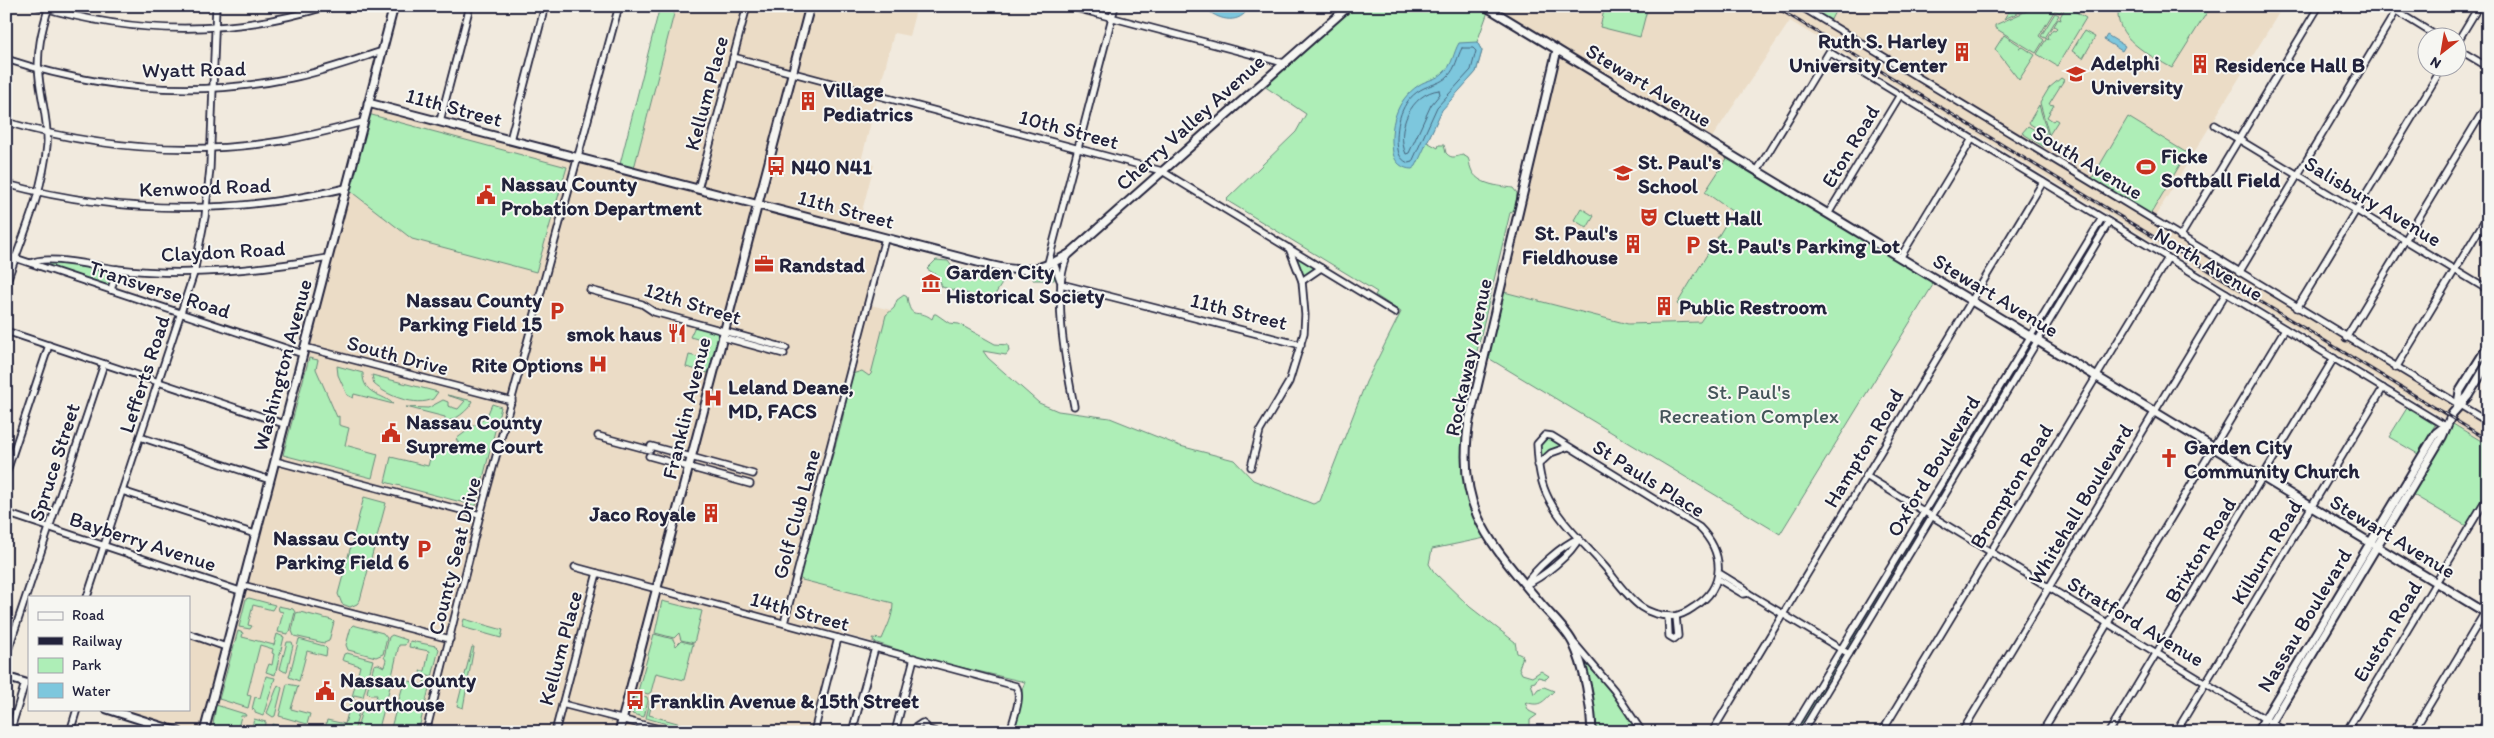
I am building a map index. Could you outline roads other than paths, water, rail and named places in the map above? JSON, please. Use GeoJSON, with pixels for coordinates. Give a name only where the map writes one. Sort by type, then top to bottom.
{"type":"FeatureCollection","features":[{"type":"Feature","properties":{"kind":"main road","name":"Washington Avenue"},"geometry":{"type":"LineString","coordinates":[[204,732],[394,6]]}},
{"type":"Feature","properties":{"kind":"main road","name":"Franklin Avenue"},"geometry":{"type":"LineString","coordinates":[[619,732],[810,6]]}},
{"type":"Feature","properties":{"kind":"main road","name":"Cherry Valley Avenue"},"geometry":{"type":"LineString","coordinates":[[1050,265],[1069,254],[1349,6]]}},
{"type":"Feature","properties":{"kind":"main road","name":"Stewart Avenue"},"geometry":{"type":"LineString","coordinates":[[1485,6],[2262,478],[2487,611]]}},
{"type":"Feature","properties":{"kind":"main road","name":"Rockaway Avenue"},"geometry":{"type":"LineString","coordinates":[[1558,50],[1469,421],[1466,452],[1470,492],[1480,524],[1492,545],[1572,642],[1589,703],[1592,732]]}},
{"type":"Feature","properties":{"kind":"main road","name":"11th Street"},"geometry":{"type":"LineString","coordinates":[[368,103],[1002,268],[1029,270],[1050,265]]}},
{"type":"Feature","properties":{"kind":"main road","name":"Nassau Boulevard"},"geometry":{"type":"LineString","coordinates":[[2458,405],[2460,391],[2488,346]]}},
{"type":"Feature","properties":{"kind":"main road","name":"Nassau Boulevard"},"geometry":{"type":"LineString","coordinates":[[2257,732],[2268,721],[2373,545],[2442,437],[2445,426],[2458,405],[2468,396],[2488,363]]}},
{"type":"Feature","properties":{"kind":"main road"},"geometry":{"type":"LineString","coordinates":[[6,677],[27,683]]}},
{"type":"Feature","properties":{"kind":"main road"},"geometry":{"type":"LineString","coordinates":[[109,710],[178,732]]}},
{"type":"Feature","properties":{"kind":"main road","name":"Nassau Boulevard"},"geometry":{"type":"LineString","coordinates":[[2266,732],[2268,721]]}},
{"type":"Feature","properties":{"kind":"street"},"geometry":{"type":"LineString","coordinates":[[38,6],[125,26],[171,29],[215,28],[263,22],[328,6]]}},
{"type":"Feature","properties":{"kind":"street","name":"Lefferts Road"},"geometry":{"type":"LineString","coordinates":[[87,596],[194,272],[206,208],[211,148],[216,6]]}},
{"type":"Feature","properties":{"kind":"street"},"geometry":{"type":"LineString","coordinates":[[440,122],[470,6]]}},
{"type":"Feature","properties":{"kind":"street"},"geometry":{"type":"LineString","coordinates":[[510,140],[545,6]]}},
{"type":"Feature","properties":{"kind":"street","name":"County Seat Drive"},"geometry":{"type":"LineString","coordinates":[[426,732],[480,515],[550,255],[580,158],[619,6]]}},
{"type":"Feature","properties":{"kind":"street","name":"Kellum Place"},"geometry":{"type":"LineString","coordinates":[[698,189],[746,6]]}},
{"type":"Feature","properties":{"kind":"street"},"geometry":{"type":"LineString","coordinates":[[1068,6],[1284,63]]}},
{"type":"Feature","properties":{"kind":"street"},"geometry":{"type":"LineString","coordinates":[[1061,284],[1050,265],[1077,148],[1115,6]]}},
{"type":"Feature","properties":{"kind":"street","name":"South Avenue"},"geometry":{"type":"LineString","coordinates":[[1800,6],[2346,338],[2488,422]]}},
{"type":"Feature","properties":{"kind":"street"},"geometry":{"type":"LineString","coordinates":[[2180,237],[2319,6]]}},
{"type":"Feature","properties":{"kind":"street"},"geometry":{"type":"LineString","coordinates":[[2388,6],[2398,9],[2426,28]]}},
{"type":"Feature","properties":{"kind":"street"},"geometry":{"type":"LineString","coordinates":[[2466,28],[2479,6]]}},
{"type":"Feature","properties":{"kind":"street"},"geometry":{"type":"LineString","coordinates":[[6,284],[45,163],[47,133],[38,75],[40,39],[49,8]]}},
{"type":"Feature","properties":{"kind":"street"},"geometry":{"type":"LineString","coordinates":[[2239,272],[2398,9]]}},
{"type":"Feature","properties":{"kind":"street","name":"Wyatt Road"},"geometry":{"type":"LineString","coordinates":[[6,59],[39,69],[117,85],[166,89],[213,88],[291,78],[382,51]]}},
{"type":"Feature","properties":{"kind":"street","name":"North Avenue"},"geometry":{"type":"LineString","coordinates":[[1757,171],[1829,52],[2445,426]]}},
{"type":"Feature","properties":{"kind":"street"},"geometry":{"type":"LineString","coordinates":[[2466,54],[2488,67]]}},
{"type":"Feature","properties":{"kind":"street","name":"10th Street"},"geometry":{"type":"LineString","coordinates":[[733,57],[1162,170],[1395,313]]}},
{"type":"Feature","properties":{"kind":"street"},"geometry":{"type":"LineString","coordinates":[[2297,308],[2436,78]]}},
{"type":"Feature","properties":{"kind":"street","name":"Eton Road"},"geometry":{"type":"LineString","coordinates":[[1828,214],[1900,95]]}},
{"type":"Feature","properties":{"kind":"street"},"geometry":{"type":"LineString","coordinates":[[2346,338],[2488,104]]}},
{"type":"Feature","properties":{"kind":"street"},"geometry":{"type":"LineString","coordinates":[[6,122],[82,140],[132,147],[211,148],[281,141],[363,122]]}},
{"type":"Feature","properties":{"kind":"street","name":"Salisbury Avenue"},"geometry":{"type":"LineString","coordinates":[[2215,125],[2488,290]]}},
{"type":"Feature","properties":{"kind":"street"},"geometry":{"type":"LineString","coordinates":[[1900,258],[1972,139]]}},
{"type":"Feature","properties":{"kind":"street","name":"Hampton Road"},"geometry":{"type":"LineString","coordinates":[[1712,732],[2043,182]]}},
{"type":"Feature","properties":{"kind":"street","name":"Kenwood Road"},"geometry":{"type":"LineString","coordinates":[[6,184],[37,192],[110,205],[156,208],[206,208],[279,202],[346,188]]}},
{"type":"Feature","properties":{"kind":"street"},"geometry":{"type":"LineString","coordinates":[[2396,368],[2488,215]]}},
{"type":"Feature","properties":{"kind":"street","name":"Oxford Boulevard"},"geometry":{"type":"LineString","coordinates":[[1791,732],[2102,218]]}},
{"type":"Feature","properties":{"kind":"street","name":"Oxford Boulevard"},"geometry":{"type":"LineString","coordinates":[[1802,732],[2109,222]]}},
{"type":"Feature","properties":{"kind":"street","name":"Golf Club Lane"},"geometry":{"type":"LineString","coordinates":[[784,623],[884,238]]}},
{"type":"Feature","properties":{"kind":"street"},"geometry":{"type":"LineString","coordinates":[[1251,467],[1262,427],[1289,382],[1301,345],[1305,316],[1302,281],[1289,248]]}},
{"type":"Feature","properties":{"kind":"street"},"geometry":{"type":"LineString","coordinates":[[1069,254],[1062,267],[1061,284],[1064,348],[1074,406]]}},
{"type":"Feature","properties":{"kind":"street","name":"Transverse Road"},"geometry":{"type":"LineString","coordinates":[[6,255],[181,313],[304,350]]}},
{"type":"Feature","properties":{"kind":"street","name":"Claydon Road"},"geometry":{"type":"LineString","coordinates":[[31,263],[46,258],[117,269],[194,272],[259,268],[328,258]]}},
{"type":"Feature","properties":{"kind":"street","name":"Brompton Road"},"geometry":{"type":"LineString","coordinates":[[1882,732],[2168,258]]}},
{"type":"Feature","properties":{"kind":"street"},"geometry":{"type":"LineString","coordinates":[[1302,281],[1321,268]]}},
{"type":"Feature","properties":{"kind":"street"},"geometry":{"type":"LineString","coordinates":[[111,290],[117,269]]}},
{"type":"Feature","properties":{"kind":"street"},"geometry":{"type":"LineString","coordinates":[[2067,275],[2074,279]]}},
{"type":"Feature","properties":{"kind":"street","name":"11th Street"},"geometry":{"type":"LineString","coordinates":[[1061,284],[1301,345]]}},
{"type":"Feature","properties":{"kind":"street","name":"12th Street"},"geometry":{"type":"LineString","coordinates":[[590,290],[642,304],[654,312],[723,334],[785,351]]}},
{"type":"Feature","properties":{"kind":"street","name":"Whitehall Boulevard"},"geometry":{"type":"LineString","coordinates":[[1962,732],[2226,293]]}},
{"type":"Feature","properties":{"kind":"street"},"geometry":{"type":"LineString","coordinates":[[2042,732],[2285,329]]}},
{"type":"Feature","properties":{"kind":"street"},"geometry":{"type":"LineString","coordinates":[[6,331],[284,424]]}},
{"type":"Feature","properties":{"kind":"street"},"geometry":{"type":"LineString","coordinates":[[6,474],[49,345]]}},
{"type":"Feature","properties":{"kind":"street","name":"South Drive"},"geometry":{"type":"LineString","coordinates":[[304,350],[512,401]]}},
{"type":"Feature","properties":{"kind":"street","name":"Brixton Road"},"geometry":{"type":"LineString","coordinates":[[2109,732],[2334,358]]}},
{"type":"Feature","properties":{"kind":"street","name":"Spruce Street"},"geometry":{"type":"LineString","coordinates":[[6,656],[104,364]]}},
{"type":"Feature","properties":{"kind":"street","name":"Kilburn Road"},"geometry":{"type":"LineString","coordinates":[[2176,732],[2383,388]]}},
{"type":"Feature","properties":{"kind":"street"},"geometry":{"type":"LineString","coordinates":[[1994,396],[2001,401]]}},
{"type":"Feature","properties":{"kind":"street","name":"St Pauls Place"},"geometry":{"type":"LineString","coordinates":[[1538,465],[1538,440],[1542,436],[1548,435],[1699,527],[1714,546],[1719,576]]}},
{"type":"Feature","properties":{"kind":"street"},"geometry":{"type":"LineString","coordinates":[[598,436],[650,451],[689,468],[750,484]]}},
{"type":"Feature","properties":{"kind":"street"},"geometry":{"type":"LineString","coordinates":[[140,437],[270,480]]}},
{"type":"Feature","properties":{"kind":"street"},"geometry":{"type":"LineString","coordinates":[[1568,447],[1551,453],[1538,465],[1542,484],[1551,503],[1579,538],[1636,602],[1649,611],[1676,616],[1701,603],[1719,576],[1743,594],[1748,593],[1849,654]]}},
{"type":"Feature","properties":{"kind":"street"},"geometry":{"type":"LineString","coordinates":[[650,451],[691,457],[753,474]]}},
{"type":"Feature","properties":{"kind":"street"},"geometry":{"type":"LineString","coordinates":[[1959,454],[1967,458]]}},
{"type":"Feature","properties":{"kind":"street"},"geometry":{"type":"LineString","coordinates":[[274,461],[480,515]]}},
{"type":"Feature","properties":{"kind":"street","name":"Stratford Avenue"},"geometry":{"type":"LineString","coordinates":[[1866,476],[2286,732]]}},
{"type":"Feature","properties":{"kind":"street"},"geometry":{"type":"LineString","coordinates":[[122,491],[255,534]]}},
{"type":"Feature","properties":{"kind":"street","name":"Euston Road"},"geometry":{"type":"LineString","coordinates":[[2346,732],[2488,496]]}},
{"type":"Feature","properties":{"kind":"street","name":"Bayberry Avenue"},"geometry":{"type":"LineString","coordinates":[[6,513],[241,588],[450,639]]}},
{"type":"Feature","properties":{"kind":"street"},"geometry":{"type":"LineString","coordinates":[[1525,585],[1531,576],[1571,541],[1579,538]]}},
{"type":"Feature","properties":{"kind":"street","name":"14th Street"},"geometry":{"type":"LineString","coordinates":[[574,567],[1016,686],[1019,690],[1018,699],[1010,732]]}},
{"type":"Feature","properties":{"kind":"street","name":"Kellum Place"},"geometry":{"type":"LineString","coordinates":[[555,732],[597,573]]}},
{"type":"Feature","properties":{"kind":"street"},"geometry":{"type":"LineString","coordinates":[[1882,582],[1889,586]]}},
{"type":"Feature","properties":{"kind":"street"},"geometry":{"type":"LineString","coordinates":[[2413,732],[2487,611]]}},
{"type":"Feature","properties":{"kind":"street"},"geometry":{"type":"LineString","coordinates":[[1668,616],[1669,636],[1674,639],[1678,636],[1676,616]]}},
{"type":"Feature","properties":{"kind":"street"},"geometry":{"type":"LineString","coordinates":[[190,634],[226,647]]}},
{"type":"Feature","properties":{"kind":"street"},"geometry":{"type":"LineString","coordinates":[[814,732],[838,638]]}},
{"type":"Feature","properties":{"kind":"street"},"geometry":{"type":"LineString","coordinates":[[1572,642],[1614,690],[1642,732]]}},
{"type":"Feature","properties":{"kind":"street"},"geometry":{"type":"LineString","coordinates":[[852,732],[875,648]]}},
{"type":"Feature","properties":{"kind":"street"},"geometry":{"type":"LineString","coordinates":[[895,732],[914,658]]}},
{"type":"Feature","properties":{"kind":"street"},"geometry":{"type":"LineString","coordinates":[[10,732],[27,683]]}},
{"type":"Feature","properties":{"kind":"street"},"geometry":{"type":"LineString","coordinates":[[562,704],[671,732]]}},
{"type":"Feature","properties":{"kind":"street"},"geometry":{"type":"LineString","coordinates":[[70,732],[77,710]]}},
{"type":"Feature","properties":{"kind":"street"},"geometry":{"type":"LineString","coordinates":[[1804,712],[1811,716]]}},
{"type":"Feature","properties":{"kind":"street"},"geometry":{"type":"LineString","coordinates":[[2480,732],[2488,718]]}},
{"type":"Feature","properties":{"kind":"street"},"geometry":{"type":"LineString","coordinates":[[917,732],[916,727],[920,724],[925,725],[926,730],[936,732]]}},
{"type":"Feature","properties":{"kind":"water"},"geometry":{"type":"Polygon","coordinates":[[[1204,6],[1244,6],[1245,13],[1235,19],[1218,17],[1204,6]]]}},
{"type":"Feature","properties":{"kind":"water"},"geometry":{"type":"Polygon","coordinates":[[[2107,35],[2125,46],[2122,51],[2104,40],[2107,35]]]}},
{"type":"Feature","properties":{"kind":"water"},"geometry":{"type":"Polygon","coordinates":[[[1477,42],[1482,51],[1476,72],[1442,110],[1416,166],[1412,169],[1403,167],[1394,157],[1392,143],[1393,124],[1400,106],[1411,91],[1446,70],[1459,43],[1477,42]]]}},
{"type":"Feature","properties":{"kind":"railway"},"geometry":{"type":"LineString","coordinates":[[1774,6],[2488,440]]}},
{"type":"Feature","properties":{"kind":"place","name":"Ruth S. Harley University Center"},"geometry":{"type":"Point","coordinates":[1962,52]}},
{"type":"Feature","properties":{"kind":"place","name":"Residence Hall B"},"geometry":{"type":"Point","coordinates":[2200,64]}},
{"type":"Feature","properties":{"kind":"place","name":"Adelphi University"},"geometry":{"type":"Point","coordinates":[2076,74]}},
{"type":"Feature","properties":{"kind":"place","name":"Village Pediatrics"},"geometry":{"type":"Point","coordinates":[808,101]}},
{"type":"Feature","properties":{"kind":"place","name":"N40 N41"},"geometry":{"type":"Point","coordinates":[776,166]}},
{"type":"Feature","properties":{"kind":"place","name":"Ficke Softball Field"},"geometry":{"type":"Point","coordinates":[2146,167]}},
{"type":"Feature","properties":{"kind":"place","name":"St. Paul's School"},"geometry":{"type":"Point","coordinates":[1623,173]}},
{"type":"Feature","properties":{"kind":"place","name":"Nassau County Probation Department"},"geometry":{"type":"Point","coordinates":[486,195]}},
{"type":"Feature","properties":{"kind":"place","name":"Cluett Hall"},"geometry":{"type":"Point","coordinates":[1649,217]}},
{"type":"Feature","properties":{"kind":"place","name":"St. Paul's Fieldhouse"},"geometry":{"type":"Point","coordinates":[1633,244]}},
{"type":"Feature","properties":{"kind":"place","name":"St. Paul's Parking Lot"},"geometry":{"type":"Point","coordinates":[1693,245]}},
{"type":"Feature","properties":{"kind":"place","name":"Randstad"},"geometry":{"type":"Point","coordinates":[764,264]}},
{"type":"Feature","properties":{"kind":"place","name":"Garden City Historical Society"},"geometry":{"type":"Point","coordinates":[931,283]}},
{"type":"Feature","properties":{"kind":"place","name":"Public Restroom"},"geometry":{"type":"Point","coordinates":[1664,306]}},
{"type":"Feature","properties":{"kind":"place","name":"Nassau County Parking Field 15"},"geometry":{"type":"Point","coordinates":[557,311]}},
{"type":"Feature","properties":{"kind":"place","name":"smok haus"},"geometry":{"type":"Point","coordinates":[677,333]}},
{"type":"Feature","properties":{"kind":"place","name":"Rite Options"},"geometry":{"type":"Point","coordinates":[598,364]}},
{"type":"Feature","properties":{"kind":"place","name":"Leland Deane, MD, FACS"},"geometry":{"type":"Point","coordinates":[713,398]}},
{"type":"Feature","properties":{"kind":"place","name":"Nassau County Supreme Court"},"geometry":{"type":"Point","coordinates":[391,433]}},
{"type":"Feature","properties":{"kind":"place","name":"Garden City Community Church"},"geometry":{"type":"Point","coordinates":[2169,458]}},
{"type":"Feature","properties":{"kind":"place","name":"Jaco Royale"},"geometry":{"type":"Point","coordinates":[711,513]}},
{"type":"Feature","properties":{"kind":"place","name":"Nassau County Parking Field 6"},"geometry":{"type":"Point","coordinates":[424,549]}},
{"type":"Feature","properties":{"kind":"place","name":"Nassau County Courthouse"},"geometry":{"type":"Point","coordinates":[325,691]}},
{"type":"Feature","properties":{"kind":"place","name":"Franklin Avenue & 15th Street"},"geometry":{"type":"Point","coordinates":[635,700]}},
{"type":"Feature","properties":{"kind":"park label","name":"St. Paul's Recreation Complex"},"geometry":{"type":"Point","coordinates":[1749,403]}}]}
